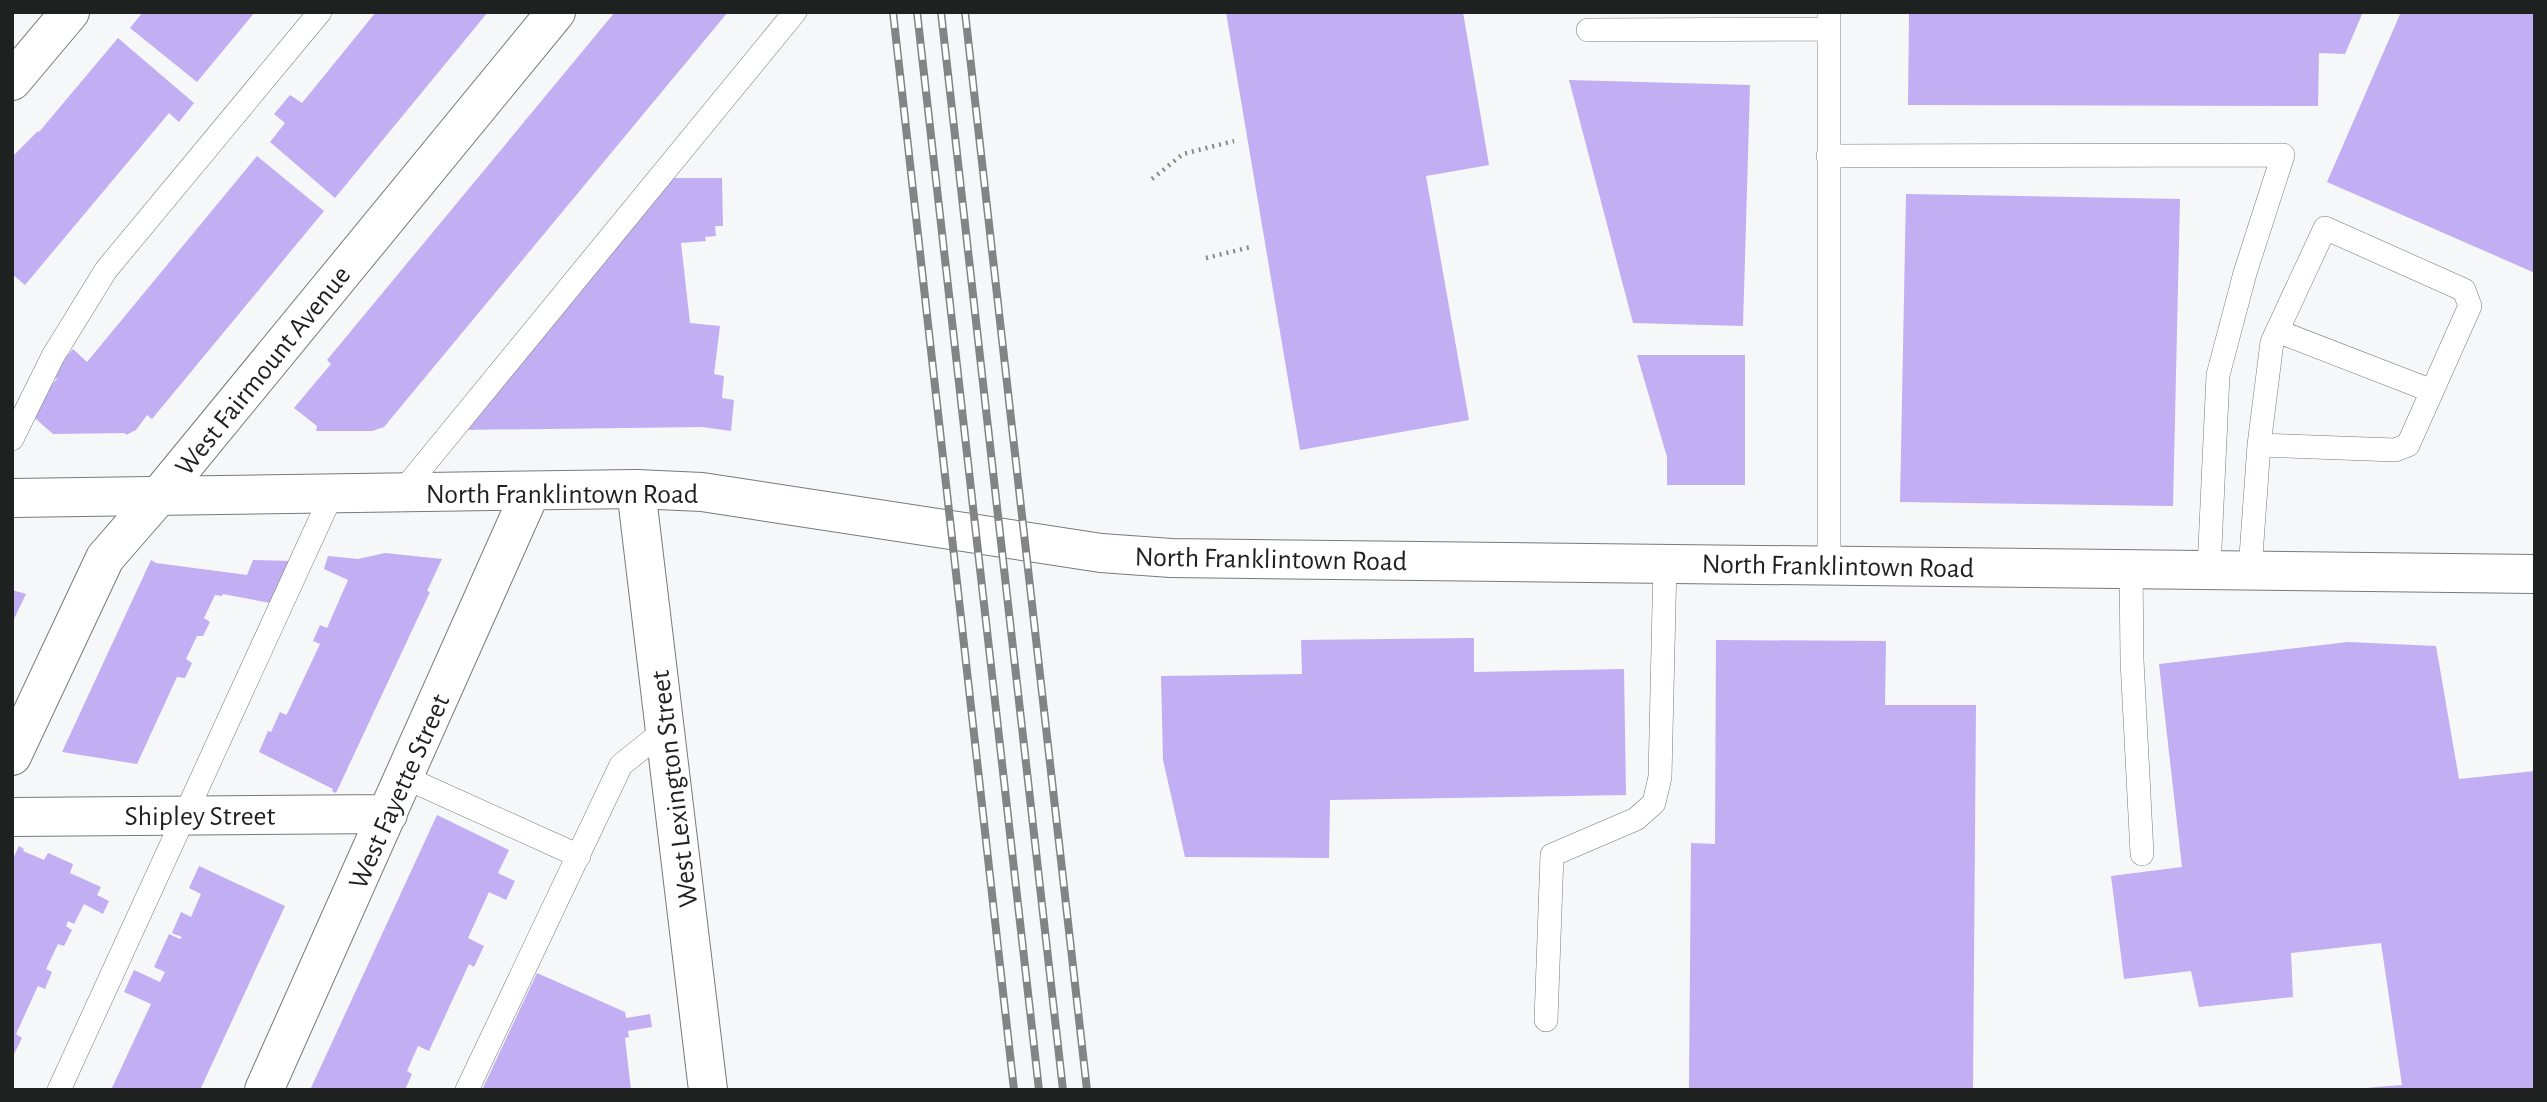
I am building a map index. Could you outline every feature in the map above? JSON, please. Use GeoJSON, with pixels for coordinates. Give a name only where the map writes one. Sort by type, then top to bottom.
{"type":"FeatureCollection","features":[{"type":"Feature","properties":{"kind":"street"},"geometry":{"type":"LineString","coordinates":[[12,81],[70,12]]}},
{"type":"Feature","properties":{"kind":"street","name":"West Fairmount Avenue"},"geometry":{"type":"LineString","coordinates":[[12,756],[105,558],[556,12]]}},
{"type":"Feature","properties":{"kind":"street","name":"North Franklintown Road"},"geometry":{"type":"LineString","coordinates":[[12,498],[636,489],[702,492],[1101,553],[1226,560],[1665,562],[2535,574]]}},
{"type":"Feature","properties":{"kind":"street","name":"West Lexington Street"},"geometry":{"type":"LineString","coordinates":[[636,489],[708,1090]]}},
{"type":"Feature","properties":{"kind":"street","name":"West Fayette Street"},"geometry":{"type":"LineString","coordinates":[[264,1090],[531,491]]}},
{"type":"Feature","properties":{"kind":"street","name":"Shipley Street"},"geometry":{"type":"LineString","coordinates":[[12,817],[388,814]]}},
{"type":"Feature","properties":{"kind":"lane"},"geometry":{"type":"LineString","coordinates":[[12,439],[53,356],[106,270],[320,12]]}},
{"type":"Feature","properties":{"kind":"lane"},"geometry":{"type":"LineString","coordinates":[[401,493],[795,12]]}},
{"type":"Feature","properties":{"kind":"lane"},"geometry":{"type":"LineString","coordinates":[[1588,30],[1828,21],[1829,565]]}},
{"type":"Feature","properties":{"kind":"lane"},"geometry":{"type":"LineString","coordinates":[[1828,156],[2283,155],[2245,273],[2218,375],[2209,569]]}},
{"type":"Feature","properties":{"kind":"lane"},"geometry":{"type":"LineString","coordinates":[[2250,570],[2259,445],[2272,342],[2325,228],[2464,290],[2470,306],[2408,445],[2395,450],[2259,445]]}},
{"type":"Feature","properties":{"kind":"lane"},"geometry":{"type":"LineString","coordinates":[[2277,331],[2432,391]]}},
{"type":"Feature","properties":{"kind":"lane"},"geometry":{"type":"LineString","coordinates":[[59,1090],[331,494]]}},
{"type":"Feature","properties":{"kind":"lane"},"geometry":{"type":"LineString","coordinates":[[1546,1020],[1552,855],[1636,819],[1654,803],[1660,777],[1665,562]]}},
{"type":"Feature","properties":{"kind":"lane"},"geometry":{"type":"LineString","coordinates":[[2132,569],[2132,660],[2142,854]]}},
{"type":"Feature","properties":{"kind":"lane"},"geometry":{"type":"LineString","coordinates":[[467,1090],[621,765],[666,729]]}},
{"type":"Feature","properties":{"kind":"lane"},"geometry":{"type":"LineString","coordinates":[[404,777],[579,856]]}},
{"type":"Feature","properties":{"kind":"path"},"geometry":{"type":"LineString","coordinates":[[1152,179],[1183,154],[1234,141]]}},
{"type":"Feature","properties":{"kind":"path"},"geometry":{"type":"LineString","coordinates":[[1206,258],[1251,247]]}},
{"type":"Feature","properties":{"kind":"building"},"geometry":{"type":"Polygon","coordinates":[[[143,12],[255,12],[197,82],[130,28],[143,12]]]}},
{"type":"Feature","properties":{"kind":"building"},"geometry":{"type":"Polygon","coordinates":[[[376,12],[488,12],[335,198],[270,142],[285,123],[274,114],[290,95],[302,103],[376,12]]]}},
{"type":"Feature","properties":{"kind":"building"},"geometry":{"type":"Polygon","coordinates":[[[615,12],[728,12],[384,427],[372,431],[316,431],[317,426],[294,408],[331,364],[327,360],[615,12]]]}},
{"type":"Feature","properties":{"kind":"building"},"geometry":{"type":"Polygon","coordinates":[[[1226,12],[1463,12],[1489,165],[1426,176],[1469,420],[1300,450],[1226,12]]]}},
{"type":"Feature","properties":{"kind":"building"},"geometry":{"type":"Polygon","coordinates":[[[1909,12],[2363,12],[2345,54],[2319,53],[2318,106],[1908,105],[1909,12]]]}},
{"type":"Feature","properties":{"kind":"building"},"geometry":{"type":"Polygon","coordinates":[[[2401,12],[2535,12],[2535,273],[2327,182],[2401,12]]]}},
{"type":"Feature","properties":{"kind":"building"},"geometry":{"type":"Polygon","coordinates":[[[118,38],[194,103],[179,122],[169,113],[25,285],[12,274],[12,157],[39,132],[118,38]]]}},
{"type":"Feature","properties":{"kind":"building"},"geometry":{"type":"Polygon","coordinates":[[[1569,80],[1750,85],[1743,326],[1633,323],[1569,80]]]}},
{"type":"Feature","properties":{"kind":"building"},"geometry":{"type":"Polygon","coordinates":[[[257,156],[324,211],[152,419],[147,415],[136,430],[126,435],[53,434],[28,412],[57,379],[52,375],[73,349],[87,362],[257,156]]]}},
{"type":"Feature","properties":{"kind":"building"},"geometry":{"type":"Polygon","coordinates":[[[673,168],[674,178],[722,178],[723,226],[715,226],[716,236],[705,237],[706,241],[681,243],[690,323],[720,326],[714,374],[724,376],[722,398],[734,400],[731,431],[702,427],[459,430],[673,168]]]}},
{"type":"Feature","properties":{"kind":"building"},"geometry":{"type":"Polygon","coordinates":[[[1906,194],[2180,199],[2173,506],[1900,502],[1906,194]]]}},
{"type":"Feature","properties":{"kind":"building"},"geometry":{"type":"Polygon","coordinates":[[[1637,355],[1745,355],[1745,485],[1667,485],[1667,457],[1637,355]]]}},
{"type":"Feature","properties":{"kind":"building"},"geometry":{"type":"Polygon","coordinates":[[[385,553],[442,559],[427,591],[430,592],[336,793],[333,789],[259,752],[280,712],[286,715],[288,712],[320,644],[313,641],[320,625],[327,628],[348,580],[324,569],[328,556],[358,559],[385,553]]]}},
{"type":"Feature","properties":{"kind":"building"},"geometry":{"type":"Polygon","coordinates":[[[151,560],[156,563],[247,575],[253,560],[290,561],[270,603],[223,594],[215,595],[204,618],[210,622],[203,636],[197,636],[186,659],[192,663],[185,678],[177,677],[137,764],[62,752],[151,560]]]}},
{"type":"Feature","properties":{"kind":"building"},"geometry":{"type":"Polygon","coordinates":[[[12,590],[26,594],[12,623],[12,590]]]}},
{"type":"Feature","properties":{"kind":"building"},"geometry":{"type":"Polygon","coordinates":[[[1474,638],[1474,672],[1624,669],[1626,795],[1330,800],[1329,858],[1185,857],[1163,760],[1161,676],[1302,674],[1301,640],[1474,638]]]}},
{"type":"Feature","properties":{"kind":"building"},"geometry":{"type":"Polygon","coordinates":[[[1716,640],[1886,641],[1885,705],[1976,705],[1973,1090],[1689,1090],[1691,843],[1715,844],[1716,640]]]}},
{"type":"Feature","properties":{"kind":"building"},"geometry":{"type":"Polygon","coordinates":[[[2348,642],[2436,646],[2459,779],[2535,771],[2535,1090],[2365,1090],[2402,1085],[2381,943],[2291,953],[2293,997],[2199,1007],[2191,971],[2124,979],[2111,876],[2182,867],[2159,664],[2348,642]]]}},
{"type":"Feature","properties":{"kind":"building"},"geometry":{"type":"Polygon","coordinates":[[[437,815],[509,850],[498,873],[515,881],[506,900],[489,892],[468,938],[484,946],[474,967],[469,964],[429,1051],[418,1046],[407,1071],[412,1074],[405,1090],[310,1090],[437,815]]]}},
{"type":"Feature","properties":{"kind":"building"},"geometry":{"type":"Polygon","coordinates":[[[19,846],[23,851],[44,860],[48,853],[73,864],[70,873],[101,887],[97,895],[109,901],[103,914],[84,904],[74,924],[68,921],[66,926],[72,930],[64,946],[58,944],[46,969],[52,972],[45,989],[38,986],[37,988],[16,1034],[22,1038],[14,1054],[12,861],[19,846]]]}},
{"type":"Feature","properties":{"kind":"building"},"geometry":{"type":"Polygon","coordinates":[[[199,866],[285,906],[200,1090],[111,1090],[151,1004],[124,992],[134,970],[160,982],[165,972],[154,967],[169,934],[180,939],[182,937],[172,933],[181,912],[191,917],[201,894],[189,888],[199,866]]]}},
{"type":"Feature","properties":{"kind":"building"},"geometry":{"type":"Polygon","coordinates":[[[537,973],[625,1012],[626,1018],[650,1014],[652,1027],[628,1031],[629,1037],[625,1038],[631,1090],[482,1090],[537,973]]]}},
{"type":"Feature","properties":{"kind":"railway"},"geometry":{"type":"LineString","coordinates":[[893,12],[1014,1090]]}},
{"type":"Feature","properties":{"kind":"railway"},"geometry":{"type":"LineString","coordinates":[[917,12],[1039,1090]]}},
{"type":"Feature","properties":{"kind":"railway"},"geometry":{"type":"LineString","coordinates":[[941,12],[1063,1090]]}},
{"type":"Feature","properties":{"kind":"railway"},"geometry":{"type":"LineString","coordinates":[[965,12],[1087,1090]]}}]}
